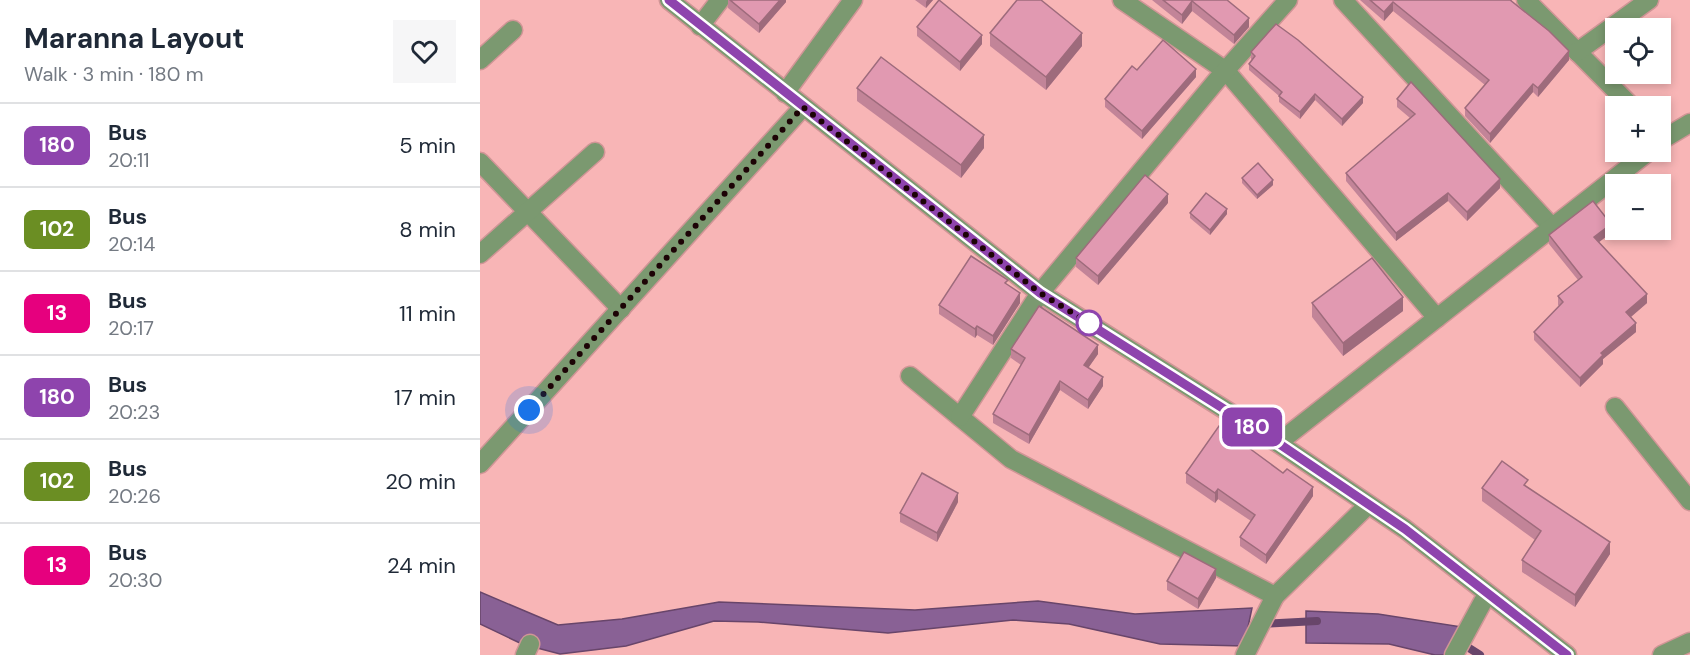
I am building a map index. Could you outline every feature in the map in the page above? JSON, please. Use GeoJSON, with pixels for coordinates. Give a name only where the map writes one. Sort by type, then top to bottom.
{"type":"FeatureCollection","features":[{"type":"Feature","properties":{"kind":"street"},"geometry":{"type":"LineString","coordinates":[[669,0],[1040,293],[1278,443],[1405,529],[1567,655]]}},
{"type":"Feature","properties":{"kind":"street"},"geometry":{"type":"LineString","coordinates":[[700,26],[720,0]]}},
{"type":"Feature","properties":{"kind":"street"},"geometry":{"type":"LineString","coordinates":[[785,93],[853,0]]}},
{"type":"Feature","properties":{"kind":"street"},"geometry":{"type":"LineString","coordinates":[[1122,0],[1226,71],[1437,318]]}},
{"type":"Feature","properties":{"kind":"street"},"geometry":{"type":"LineString","coordinates":[[960,417],[1040,293],[1288,0]]}},
{"type":"Feature","properties":{"kind":"street"},"geometry":{"type":"LineString","coordinates":[[1342,0],[1552,227]]}},
{"type":"Feature","properties":{"kind":"street"},"geometry":{"type":"LineString","coordinates":[[1526,0],[1621,96]]}},
{"type":"Feature","properties":{"kind":"street"},"geometry":{"type":"LineString","coordinates":[[1577,51],[1649,0]]}},
{"type":"Feature","properties":{"kind":"street"},"geometry":{"type":"LineString","coordinates":[[480,60],[513,30]]}},
{"type":"Feature","properties":{"kind":"street"},"geometry":{"type":"LineString","coordinates":[[481,460],[803,107]]}},
{"type":"Feature","properties":{"kind":"street"},"geometry":{"type":"LineString","coordinates":[[1671,134],[1690,123]]}},
{"type":"Feature","properties":{"kind":"street"},"geometry":{"type":"LineString","coordinates":[[480,254],[595,152]]}},
{"type":"Feature","properties":{"kind":"street"},"geometry":{"type":"LineString","coordinates":[[480,162],[621,309]]}},
{"type":"Feature","properties":{"kind":"street"},"geometry":{"type":"LineString","coordinates":[[1278,443],[1635,162]]}},
{"type":"Feature","properties":{"kind":"street"},"geometry":{"type":"LineString","coordinates":[[910,376],[1011,459],[1273,600]]}},
{"type":"Feature","properties":{"kind":"street"},"geometry":{"type":"LineString","coordinates":[[1615,407],[1684,480],[1690,501]]}},
{"type":"Feature","properties":{"kind":"street"},"geometry":{"type":"LineString","coordinates":[[1245,655],[1273,600],[1368,505]]}},
{"type":"Feature","properties":{"kind":"street"},"geometry":{"type":"LineString","coordinates":[[1457,651],[1487,594]]}},
{"type":"Feature","properties":{"kind":"street"},"geometry":{"type":"LineString","coordinates":[[1662,655],[1690,642]]}},
{"type":"Feature","properties":{"kind":"shaded area"},"geometry":{"type":"Polygon","coordinates":[[[480,592],[558,625],[622,619],[719,602],[915,610],[1038,601],[1135,614],[1252,608],[1244,646],[1160,644],[1069,624],[1013,620],[888,633],[758,622],[714,621],[626,646],[560,654],[522,644],[480,624],[480,592]]]}},
{"type":"Feature","properties":{"kind":"shaded area"},"geometry":{"type":"Polygon","coordinates":[[[1306,611],[1378,614],[1462,627],[1449,655],[1435,655],[1389,644],[1306,643],[1306,611]]]}},
{"type":"Feature","properties":{"kind":"building"},"geometry":{"type":"Polygon","coordinates":[[[730,0],[780,0],[759,24],[730,0]]]}},
{"type":"Feature","properties":{"kind":"building"},"geometry":{"type":"Polygon","coordinates":[[[939,0],[982,35],[960,62],[917,27],[939,0]]]}},
{"type":"Feature","properties":{"kind":"building"},"geometry":{"type":"Polygon","coordinates":[[[1017,0],[1041,0],[1082,33],[1046,77],[990,33],[1017,0]]]}},
{"type":"Feature","properties":{"kind":"building"},"geometry":{"type":"Polygon","coordinates":[[[1163,0],[1227,0],[1249,18],[1234,35],[1192,1],[1182,15],[1163,0]]]}},
{"type":"Feature","properties":{"kind":"building"},"geometry":{"type":"Polygon","coordinates":[[[1370,0],[1510,0],[1549,31],[1569,51],[1538,88],[1533,84],[1490,134],[1465,108],[1489,80],[1393,2],[1384,12],[1370,0]]]}},
{"type":"Feature","properties":{"kind":"building"},"geometry":{"type":"Polygon","coordinates":[[[1276,24],[1298,40],[1363,97],[1342,119],[1315,94],[1300,112],[1279,96],[1282,92],[1249,64],[1255,56],[1251,52],[1276,24]]]}},
{"type":"Feature","properties":{"kind":"building"},"geometry":{"type":"Polygon","coordinates":[[[1163,40],[1196,69],[1142,131],[1105,99],[1132,66],[1137,70],[1163,40]]]}},
{"type":"Feature","properties":{"kind":"building"},"geometry":{"type":"Polygon","coordinates":[[[881,57],[984,135],[961,165],[857,88],[881,57]]]}},
{"type":"Feature","properties":{"kind":"building"},"geometry":{"type":"Polygon","coordinates":[[[1411,82],[1500,179],[1467,212],[1448,193],[1396,233],[1346,173],[1415,114],[1397,99],[1411,82]]]}},
{"type":"Feature","properties":{"kind":"building"},"geometry":{"type":"Polygon","coordinates":[[[1258,163],[1273,180],[1257,195],[1242,178],[1258,163]]]}},
{"type":"Feature","properties":{"kind":"building"},"geometry":{"type":"Polygon","coordinates":[[[1145,175],[1168,194],[1098,276],[1076,258],[1145,175]]]}},
{"type":"Feature","properties":{"kind":"building"},"geometry":{"type":"Polygon","coordinates":[[[1206,193],[1227,209],[1210,230],[1190,213],[1206,193]]]}},
{"type":"Feature","properties":{"kind":"building"},"geometry":{"type":"Polygon","coordinates":[[[1593,201],[1605,216],[1605,229],[1594,237],[1647,294],[1626,312],[1636,323],[1601,353],[1603,355],[1580,378],[1534,332],[1563,302],[1558,296],[1582,277],[1549,235],[1593,201]]]}},
{"type":"Feature","properties":{"kind":"building"},"geometry":{"type":"Polygon","coordinates":[[[971,256],[1008,280],[1005,283],[1020,293],[993,336],[977,326],[975,329],[939,305],[971,256]]]}},
{"type":"Feature","properties":{"kind":"building"},"geometry":{"type":"Polygon","coordinates":[[[1372,258],[1403,297],[1343,343],[1312,303],[1372,258]]]}},
{"type":"Feature","properties":{"kind":"building"},"geometry":{"type":"Polygon","coordinates":[[[1039,306],[1098,345],[1084,365],[1103,377],[1088,400],[1060,381],[1029,435],[993,414],[1025,358],[1011,349],[1039,306]]]}},
{"type":"Feature","properties":{"kind":"building"},"geometry":{"type":"Polygon","coordinates":[[[1219,426],[1283,473],[1287,469],[1313,487],[1266,555],[1240,537],[1255,515],[1218,489],[1215,493],[1186,473],[1219,426]]]}},
{"type":"Feature","properties":{"kind":"building"},"geometry":{"type":"Polygon","coordinates":[[[1502,461],[1528,480],[1524,485],[1610,542],[1575,595],[1522,560],[1541,531],[1482,488],[1502,461]]]}},
{"type":"Feature","properties":{"kind":"building"},"geometry":{"type":"Polygon","coordinates":[[[922,473],[958,493],[937,533],[900,513],[922,473]]]}},
{"type":"Feature","properties":{"kind":"building"},"geometry":{"type":"Polygon","coordinates":[[[1184,552],[1216,569],[1198,599],[1167,581],[1184,552]]]}},
{"type":"Feature","properties":{"kind":"waterway"},"geometry":{"type":"LineString","coordinates":[[1261,624],[1317,621]]}},
{"type":"Feature","properties":{"kind":"waterway"},"geometry":{"type":"LineString","coordinates":[[1461,643],[1480,655]]}},
{"type":"Feature","properties":{"kind":"bus line","name":"180"},"geometry":{"type":"LineString","coordinates":[[669,0],[1040,293],[1278,443],[1405,529],[1567,655]]}},
{"type":"Feature","properties":{"kind":"route"},"geometry":{"type":"LineString","coordinates":[[529,410],[803,107],[1040,293],[1089,323]]}}]}
